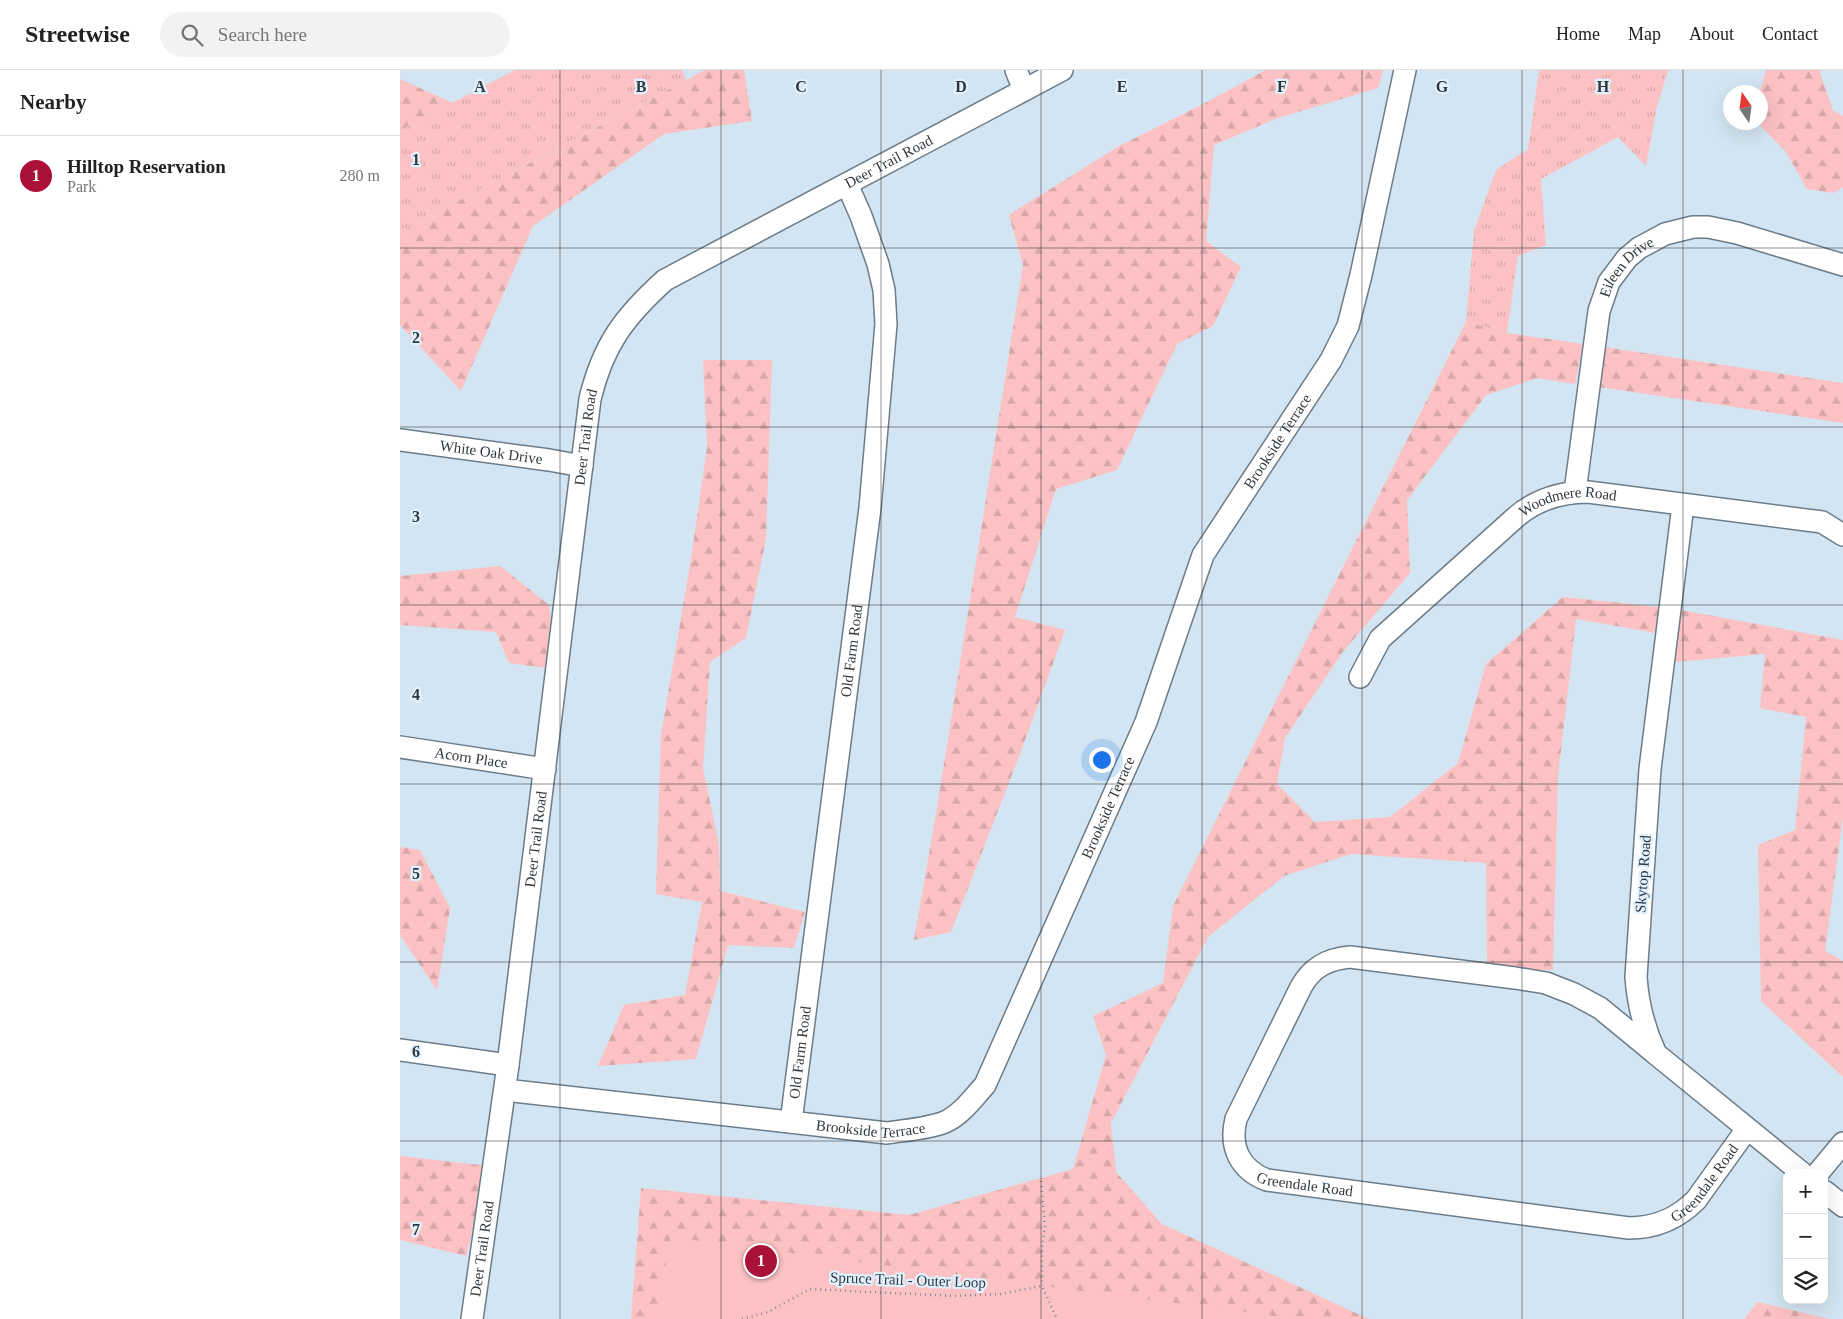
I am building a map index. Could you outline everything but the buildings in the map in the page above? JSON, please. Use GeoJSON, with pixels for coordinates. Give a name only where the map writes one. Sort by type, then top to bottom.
{"type":"FeatureCollection","features":[{"type":"Feature","properties":{"kind":"street"},"geometry":{"type":"LineString","coordinates":[[1016,70],[1024,90]]}},
{"type":"Feature","properties":{"kind":"street","name":"Deer Trail Road"},"geometry":{"type":"LineString","coordinates":[[472,1319],[505,1090],[590,400],[595,380],[610,343],[642,300],[666,280],[1062,70]]}},
{"type":"Feature","properties":{"kind":"street","name":"Brookside Terrace"},"geometry":{"type":"LineString","coordinates":[[505,1090],[887,1133],[918,1129],[946,1121],[966,1106],[984,1085],[1146,722],[1203,556],[1331,360],[1348,326],[1361,275],[1405,70]]}},
{"type":"Feature","properties":{"kind":"street","name":"Old Farm Road"},"geometry":{"type":"LineString","coordinates":[[791,1122],[870,508],[886,324],[884,290],[878,264],[847,184]]}},
{"type":"Feature","properties":{"kind":"street","name":"Eileen Drive"},"geometry":{"type":"LineString","coordinates":[[1574,492],[1598,311],[1609,282],[1627,258],[1639,248],[1664,234],[1693,227],[1708,227],[1737,233],[1843,265]]}},
{"type":"Feature","properties":{"kind":"street","name":"White Oak Drive"},"geometry":{"type":"LineString","coordinates":[[400,440],[582,466]]}},
{"type":"Feature","properties":{"kind":"street","name":"Woodmere Road"},"geometry":{"type":"LineString","coordinates":[[1360,677],[1380,639],[1516,517],[1526,509],[1549,497],[1574,492],[1588,492],[1822,522],[1843,535]]}},
{"type":"Feature","properties":{"kind":"street","name":"Skytop Road"},"geometry":{"type":"LineString","coordinates":[[1684,505],[1650,769],[1636,977],[1640,1008],[1646,1032],[1656,1054],[1797,1169]]}},
{"type":"Feature","properties":{"kind":"street","name":"Acorn Place"},"geometry":{"type":"LineString","coordinates":[[400,747],[544,770]]}},
{"type":"Feature","properties":{"kind":"street","name":"Greendale Road"},"geometry":{"type":"LineString","coordinates":[[1656,1054],[1588,1000],[1546,983],[1350,957],[1332,960],[1316,968],[1301,987],[1236,1120],[1234,1139],[1239,1158],[1250,1171],[1268,1180],[1640,1228],[1671,1219],[1696,1200],[1747,1129]]}},
{"type":"Feature","properties":{"kind":"street"},"geometry":{"type":"LineString","coordinates":[[400,1050],[508,1065]]}},
{"type":"Feature","properties":{"kind":"street"},"geometry":{"type":"LineString","coordinates":[[1821,1169],[1843,1143]]}},
{"type":"Feature","properties":{"kind":"street"},"geometry":{"type":"LineString","coordinates":[[1828,1194],[1843,1206]]}},
{"type":"Feature","properties":{"kind":"path"},"geometry":{"type":"LineString","coordinates":[[1041,1181],[1045,1226],[1042,1248],[1042,1286],[1057,1319]]}},
{"type":"Feature","properties":{"kind":"path","name":"Spruce Trail - Outer Loop"},"geometry":{"type":"LineString","coordinates":[[742,1319],[768,1312],[810,1289],[954,1296],[1000,1294],[1042,1286]]}},
{"type":"Feature","properties":{"kind":"green space"},"geometry":{"type":"Polygon","coordinates":[[[515,70],[682,70],[686,80],[400,232],[400,130],[515,70]]]}},
{"type":"Feature","properties":{"kind":"green space"},"geometry":{"type":"Polygon","coordinates":[[[705,70],[744,70],[752,121],[664,134],[533,226],[461,391],[400,325],[400,232],[705,70]]]}},
{"type":"Feature","properties":{"kind":"green space"},"geometry":{"type":"Polygon","coordinates":[[[1266,70],[1383,70],[1378,88],[1278,118],[1214,145],[1206,241],[1241,267],[1213,326],[1177,344],[1117,470],[1056,489],[1015,617],[1065,630],[1020,754],[951,932],[914,940],[937,808],[1023,265],[1009,215],[1119,146],[1266,70]]]}},
{"type":"Feature","properties":{"kind":"green space"},"geometry":{"type":"Polygon","coordinates":[[[1539,70],[1668,70],[1657,107],[1646,166],[1618,137],[1541,179],[1546,245],[1518,256],[1507,333],[1466,322],[1474,231],[1496,170],[1528,149],[1539,70]]]}},
{"type":"Feature","properties":{"kind":"green space"},"geometry":{"type":"Polygon","coordinates":[[[1766,70],[1821,70],[1820,73],[1833,110],[1843,116],[1843,187],[1834,193],[1807,189],[1786,152],[1765,130],[1768,130],[1768,85],[1762,85],[1766,70]]]}},
{"type":"Feature","properties":{"kind":"green space"},"geometry":{"type":"Polygon","coordinates":[[[400,79],[453,103],[400,130],[400,79]]]}},
{"type":"Feature","properties":{"kind":"green space"},"geometry":{"type":"Polygon","coordinates":[[[1466,322],[1507,333],[1583,344],[1575,384],[1537,378],[1486,395],[1407,500],[1410,573],[1342,653],[1285,738],[1277,784],[1315,822],[1390,817],[1458,763],[1486,664],[1563,597],[1659,607],[1656,633],[1576,619],[1558,777],[1553,970],[1487,970],[1486,863],[1351,854],[1284,876],[1208,937],[1111,1123],[1116,1172],[1162,1224],[1369,1319],[631,1319],[641,1188],[909,1215],[1073,1169],[1106,1055],[1093,1016],[1163,983],[1173,906],[1466,322]]]}},
{"type":"Feature","properties":{"kind":"green space"},"geometry":{"type":"Polygon","coordinates":[[[1604,347],[1843,383],[1843,423],[1599,387],[1604,347]]]}},
{"type":"Feature","properties":{"kind":"green space"},"geometry":{"type":"Polygon","coordinates":[[[703,360],[772,360],[766,539],[746,638],[710,662],[703,769],[719,844],[720,891],[805,912],[794,948],[728,945],[696,1059],[598,1066],[624,1005],[685,995],[702,902],[656,894],[661,735],[691,559],[707,447],[703,360]]]}},
{"type":"Feature","properties":{"kind":"green space"},"geometry":{"type":"Polygon","coordinates":[[[500,566],[549,605],[554,650],[546,668],[509,663],[496,632],[400,625],[400,576],[500,566]]]}},
{"type":"Feature","properties":{"kind":"green space"},"geometry":{"type":"Polygon","coordinates":[[[1681,610],[1843,640],[1843,817],[1825,951],[1843,961],[1843,1077],[1761,1001],[1758,845],[1795,830],[1806,717],[1760,708],[1765,654],[1675,662],[1681,610]]]}},
{"type":"Feature","properties":{"kind":"green space"},"geometry":{"type":"Polygon","coordinates":[[[400,847],[420,850],[450,908],[437,990],[400,935],[400,847]]]}},
{"type":"Feature","properties":{"kind":"green space"},"geometry":{"type":"Polygon","coordinates":[[[400,1156],[489,1166],[466,1256],[400,1240],[400,1156]]]}},
{"type":"Feature","properties":{"kind":"green space"},"geometry":{"type":"Polygon","coordinates":[[[670,1237],[1296,1319],[657,1319],[670,1237]]]}},
{"type":"Feature","properties":{"kind":"green space"},"geometry":{"type":"Polygon","coordinates":[[[1758,1302],[1829,1319],[1744,1319],[1758,1302]]]}},
{"type":"Feature","properties":{"kind":"place","name":"Hilltop Reservation"},"geometry":{"type":"Point","coordinates":[761,1261]}}]}
